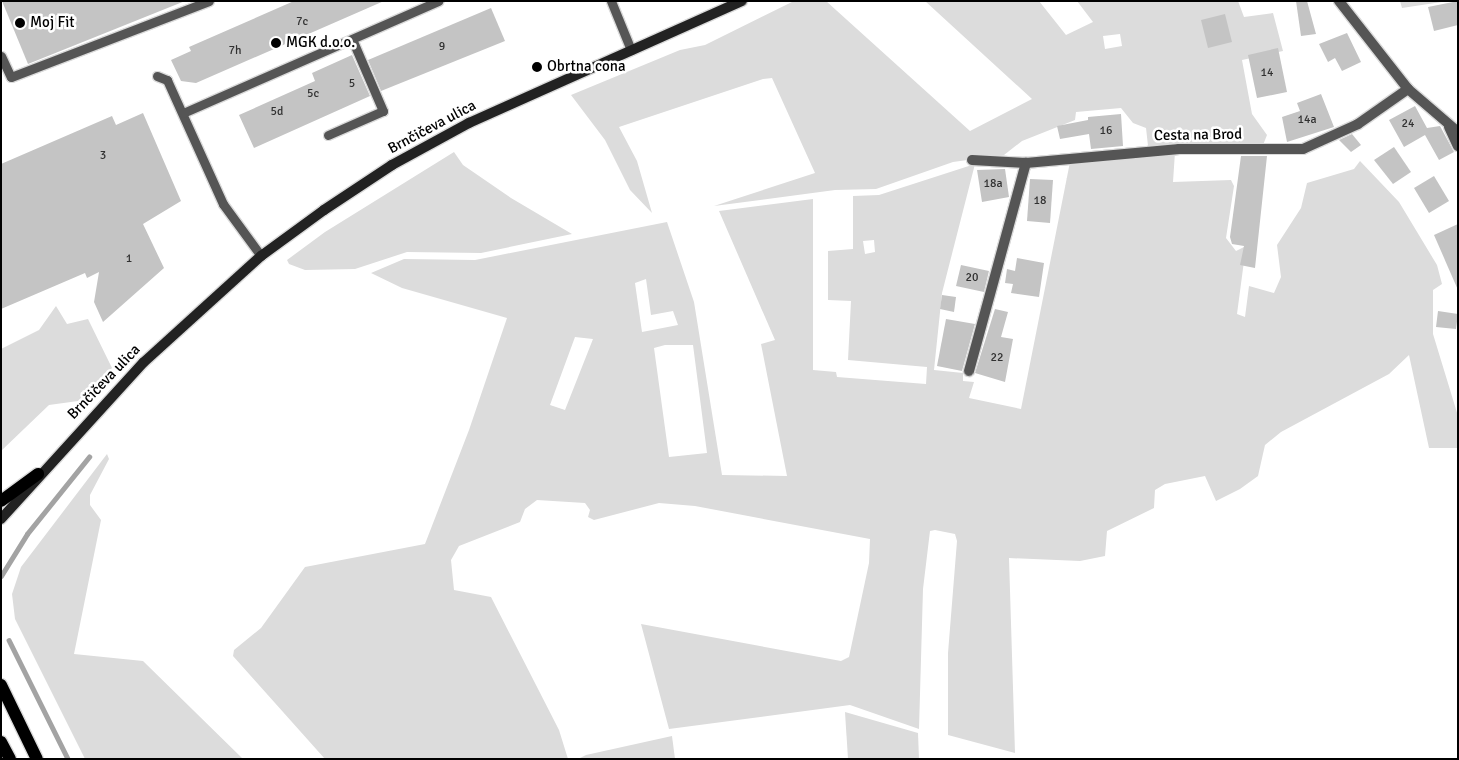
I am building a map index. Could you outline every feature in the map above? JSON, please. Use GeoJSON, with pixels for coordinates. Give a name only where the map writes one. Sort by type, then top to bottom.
{"type":"FeatureCollection","features":[{"type":"Feature","properties":{"kind":"main road"},"geometry":{"type":"LineString","coordinates":[[1,501],[38,474]]}},
{"type":"Feature","properties":{"kind":"main road"},"geometry":{"type":"LineString","coordinates":[[1,685],[38,759]]}},
{"type":"Feature","properties":{"kind":"main road"},"geometry":{"type":"LineString","coordinates":[[1,742],[10,759]]}},
{"type":"Feature","properties":{"kind":"street","name":"Brnčičeva ulica"},"geometry":{"type":"LineString","coordinates":[[1,519],[38,474],[144,362],[261,256],[434,141],[630,50],[742,1]]}},
{"type":"Feature","properties":{"kind":"street"},"geometry":{"type":"LineString","coordinates":[[1339,1],[1408,89],[1448,126],[1458,132]]}},
{"type":"Feature","properties":{"kind":"street","name":"Cesta na Brod"},"geometry":{"type":"LineString","coordinates":[[972,160],[1026,163],[1179,149],[1303,149],[1358,124],[1408,89]]}},
{"type":"Feature","properties":{"kind":"street"},"geometry":{"type":"LineString","coordinates":[[1448,126],[1458,146]]}},
{"type":"Feature","properties":{"kind":"street"},"geometry":{"type":"LineString","coordinates":[[969,371],[1026,163]]}},
{"type":"Feature","properties":{"kind":"lane"},"geometry":{"type":"LineString","coordinates":[[1,56],[11,77],[209,1]]}},
{"type":"Feature","properties":{"kind":"lane"},"geometry":{"type":"LineString","coordinates":[[183,113],[438,1]]}},
{"type":"Feature","properties":{"kind":"lane"},"geometry":{"type":"LineString","coordinates":[[610,1],[630,50]]}},
{"type":"Feature","properties":{"kind":"lane"},"geometry":{"type":"LineString","coordinates":[[328,135],[383,111],[352,39]]}},
{"type":"Feature","properties":{"kind":"lane"},"geometry":{"type":"LineString","coordinates":[[157,76],[167,80],[223,204],[261,256]]}},
{"type":"Feature","properties":{"kind":"shaded area"},"geometry":{"type":"Polygon","coordinates":[[[794,1],[826,1],[970,131],[1032,99],[925,1],[1039,1],[1066,35],[1093,22],[1077,1],[1238,1],[1244,17],[1273,13],[1283,51],[1242,60],[1252,114],[1267,135],[1263,145],[1148,146],[1146,128],[1133,123],[1121,108],[1076,112],[1075,120],[1022,141],[1004,155],[953,162],[876,189],[835,190],[714,206],[815,173],[772,78],[763,79],[619,127],[637,161],[652,213],[630,190],[605,140],[571,95],[680,50],[705,45],[794,1]],[[1120,34],[1103,36],[1105,49],[1122,46],[1120,34]]]}},
{"type":"Feature","properties":{"kind":"shaded area"},"geometry":{"type":"Polygon","coordinates":[[[1400,1],[1448,1],[1402,8],[1400,1]]]}},
{"type":"Feature","properties":{"kind":"shaded area"},"geometry":{"type":"Polygon","coordinates":[[[454,152],[463,165],[511,198],[572,234],[481,253],[407,252],[355,269],[305,270],[289,264],[287,260],[325,232],[454,152]]]}},
{"type":"Feature","properties":{"kind":"shaded area"},"geometry":{"type":"Polygon","coordinates":[[[1175,152],[1173,182],[1231,180],[1234,186],[1226,238],[1236,251],[1246,246],[1237,314],[1245,317],[1249,286],[1274,293],[1281,277],[1277,245],[1301,208],[1307,183],[1354,169],[1360,161],[1399,202],[1437,265],[1442,284],[1433,290],[1433,334],[1458,416],[1458,448],[1429,448],[1409,355],[1389,374],[1281,432],[1265,445],[1258,476],[1240,489],[1216,501],[1205,476],[1165,484],[1155,490],[1154,508],[1107,531],[1105,556],[1080,561],[1009,558],[1015,753],[948,735],[948,653],[957,541],[955,534],[935,530],[930,531],[923,589],[919,729],[850,705],[669,729],[641,624],[841,661],[849,657],[869,563],[870,539],[695,506],[659,503],[594,520],[588,517],[590,510],[585,503],[537,500],[525,509],[520,522],[459,546],[451,560],[454,590],[491,597],[559,730],[568,759],[325,759],[233,656],[234,650],[261,628],[305,567],[425,544],[469,430],[507,318],[402,288],[371,273],[404,259],[475,260],[667,222],[694,302],[722,475],[787,476],[761,344],[775,340],[719,211],[813,199],[813,370],[836,372],[837,377],[926,384],[927,367],[848,360],[851,301],[828,300],[828,251],[853,249],[853,196],[879,195],[975,164],[942,293],[934,370],[963,373],[963,381],[974,382],[969,398],[1021,409],[1070,162],[1175,152]],[[874,240],[863,241],[865,254],[875,252],[874,240]],[[646,279],[635,283],[642,332],[678,325],[673,311],[651,315],[646,279]],[[575,337],[550,405],[565,410],[593,339],[575,337]],[[665,345],[654,348],[669,457],[707,453],[693,345],[665,345]]]}},
{"type":"Feature","properties":{"kind":"shaded area"},"geometry":{"type":"Polygon","coordinates":[[[56,306],[67,324],[88,319],[112,368],[78,401],[49,405],[1,451],[1,349],[39,330],[56,306]]]}},
{"type":"Feature","properties":{"kind":"shaded area"},"geometry":{"type":"Polygon","coordinates":[[[107,454],[109,459],[90,495],[90,505],[101,520],[74,654],[143,661],[243,759],[85,759],[15,619],[12,594],[21,567],[107,454]]]}},
{"type":"Feature","properties":{"kind":"shaded area"},"geometry":{"type":"Polygon","coordinates":[[[845,712],[918,733],[919,759],[848,759],[845,712]]]}},
{"type":"Feature","properties":{"kind":"shaded area"},"geometry":{"type":"Polygon","coordinates":[[[672,736],[675,759],[578,759],[586,755],[672,736]]]}},
{"type":"Feature","properties":{"kind":"building"},"geometry":{"type":"Polygon","coordinates":[[[2,1],[185,1],[28,64],[2,1]]]}},
{"type":"Feature","properties":{"kind":"building"},"geometry":{"type":"Polygon","coordinates":[[[294,1],[384,1],[196,83],[181,81],[171,60],[191,51],[189,47],[294,1]]]}},
{"type":"Feature","properties":{"kind":"building"},"geometry":{"type":"Polygon","coordinates":[[[1296,1],[1307,1],[1316,34],[1301,36],[1296,1]]]}},
{"type":"Feature","properties":{"kind":"building"},"geometry":{"type":"Polygon","coordinates":[[[1458,1],[1458,25],[1434,31],[1428,7],[1458,1]]]}},
{"type":"Feature","properties":{"kind":"building"},"geometry":{"type":"Polygon","coordinates":[[[491,8],[505,41],[381,91],[368,60],[491,8]]]}},
{"type":"Feature","properties":{"kind":"building"},"geometry":{"type":"Polygon","coordinates":[[[1225,14],[1232,42],[1208,48],[1201,20],[1225,14]]]}},
{"type":"Feature","properties":{"kind":"building"},"geometry":{"type":"Polygon","coordinates":[[[1347,33],[1361,62],[1342,71],[1335,58],[1328,62],[1319,44],[1347,33]]]}},
{"type":"Feature","properties":{"kind":"building"},"geometry":{"type":"Polygon","coordinates":[[[1278,48],[1287,92],[1257,98],[1248,55],[1278,48]]]}},
{"type":"Feature","properties":{"kind":"building"},"geometry":{"type":"Polygon","coordinates":[[[352,55],[370,96],[254,148],[239,115],[315,81],[312,73],[352,55]]]}},
{"type":"Feature","properties":{"kind":"building"},"geometry":{"type":"Polygon","coordinates":[[[1321,94],[1334,127],[1287,142],[1282,117],[1300,111],[1297,103],[1321,94]]]}},
{"type":"Feature","properties":{"kind":"building"},"geometry":{"type":"Polygon","coordinates":[[[1415,106],[1427,128],[1440,126],[1454,152],[1439,160],[1425,135],[1404,147],[1389,120],[1415,106]]]}},
{"type":"Feature","properties":{"kind":"building"},"geometry":{"type":"Polygon","coordinates":[[[143,113],[181,201],[143,224],[164,268],[103,322],[94,302],[99,272],[87,278],[85,273],[1,309],[1,164],[112,116],[116,125],[143,113]]]}},
{"type":"Feature","properties":{"kind":"building"},"geometry":{"type":"Polygon","coordinates":[[[1121,114],[1123,146],[1091,149],[1089,134],[1060,139],[1057,126],[1088,120],[1088,117],[1121,114]]]}},
{"type":"Feature","properties":{"kind":"building"},"geometry":{"type":"Polygon","coordinates":[[[1352,134],[1361,145],[1351,152],[1339,140],[1352,134]]]}},
{"type":"Feature","properties":{"kind":"building"},"geometry":{"type":"Polygon","coordinates":[[[1394,147],[1411,172],[1393,184],[1374,160],[1394,147]]]}},
{"type":"Feature","properties":{"kind":"building"},"geometry":{"type":"Polygon","coordinates":[[[1241,156],[1267,156],[1255,268],[1240,265],[1244,246],[1232,244],[1230,237],[1241,156]]]}},
{"type":"Feature","properties":{"kind":"building"},"geometry":{"type":"Polygon","coordinates":[[[1005,169],[1009,197],[982,202],[977,170],[1005,169]]]}},
{"type":"Feature","properties":{"kind":"building"},"geometry":{"type":"Polygon","coordinates":[[[1434,176],[1449,201],[1429,213],[1414,188],[1434,176]]]}},
{"type":"Feature","properties":{"kind":"building"},"geometry":{"type":"Polygon","coordinates":[[[1030,179],[1053,180],[1050,223],[1027,221],[1030,179]]]}},
{"type":"Feature","properties":{"kind":"building"},"geometry":{"type":"Polygon","coordinates":[[[1458,224],[1458,290],[1434,235],[1458,224]]]}},
{"type":"Feature","properties":{"kind":"building"},"geometry":{"type":"Polygon","coordinates":[[[1017,258],[1044,263],[1039,297],[1011,293],[1013,284],[1005,283],[1007,269],[1015,271],[1017,258]]]}},
{"type":"Feature","properties":{"kind":"building"},"geometry":{"type":"Polygon","coordinates":[[[961,265],[989,271],[984,292],[956,286],[961,265]]]}},
{"type":"Feature","properties":{"kind":"building"},"geometry":{"type":"Polygon","coordinates":[[[942,295],[956,297],[954,312],[940,309],[942,295]]]}},
{"type":"Feature","properties":{"kind":"building"},"geometry":{"type":"Polygon","coordinates":[[[995,309],[1008,312],[1001,337],[1013,339],[1005,382],[975,373],[995,309]]]}},
{"type":"Feature","properties":{"kind":"building"},"geometry":{"type":"Polygon","coordinates":[[[1438,311],[1458,314],[1456,329],[1436,327],[1438,311]]]}},
{"type":"Feature","properties":{"kind":"building"},"geometry":{"type":"Polygon","coordinates":[[[946,319],[975,324],[962,371],[937,366],[946,319]]]}},
{"type":"Feature","properties":{"kind":"waterway"},"geometry":{"type":"LineString","coordinates":[[1,576],[27,534],[89,457]]}},
{"type":"Feature","properties":{"kind":"waterway"},"geometry":{"type":"LineString","coordinates":[[9,640],[68,759]]}},
{"type":"Feature","properties":{"kind":"place","name":"Moj Fit"},"geometry":{"type":"Point","coordinates":[20,23]}},
{"type":"Feature","properties":{"kind":"place","name":"MGK d.o.o."},"geometry":{"type":"Point","coordinates":[276,43]}},
{"type":"Feature","properties":{"kind":"place","name":"Obrtna cona"},"geometry":{"type":"Point","coordinates":[537,67]}}]}
